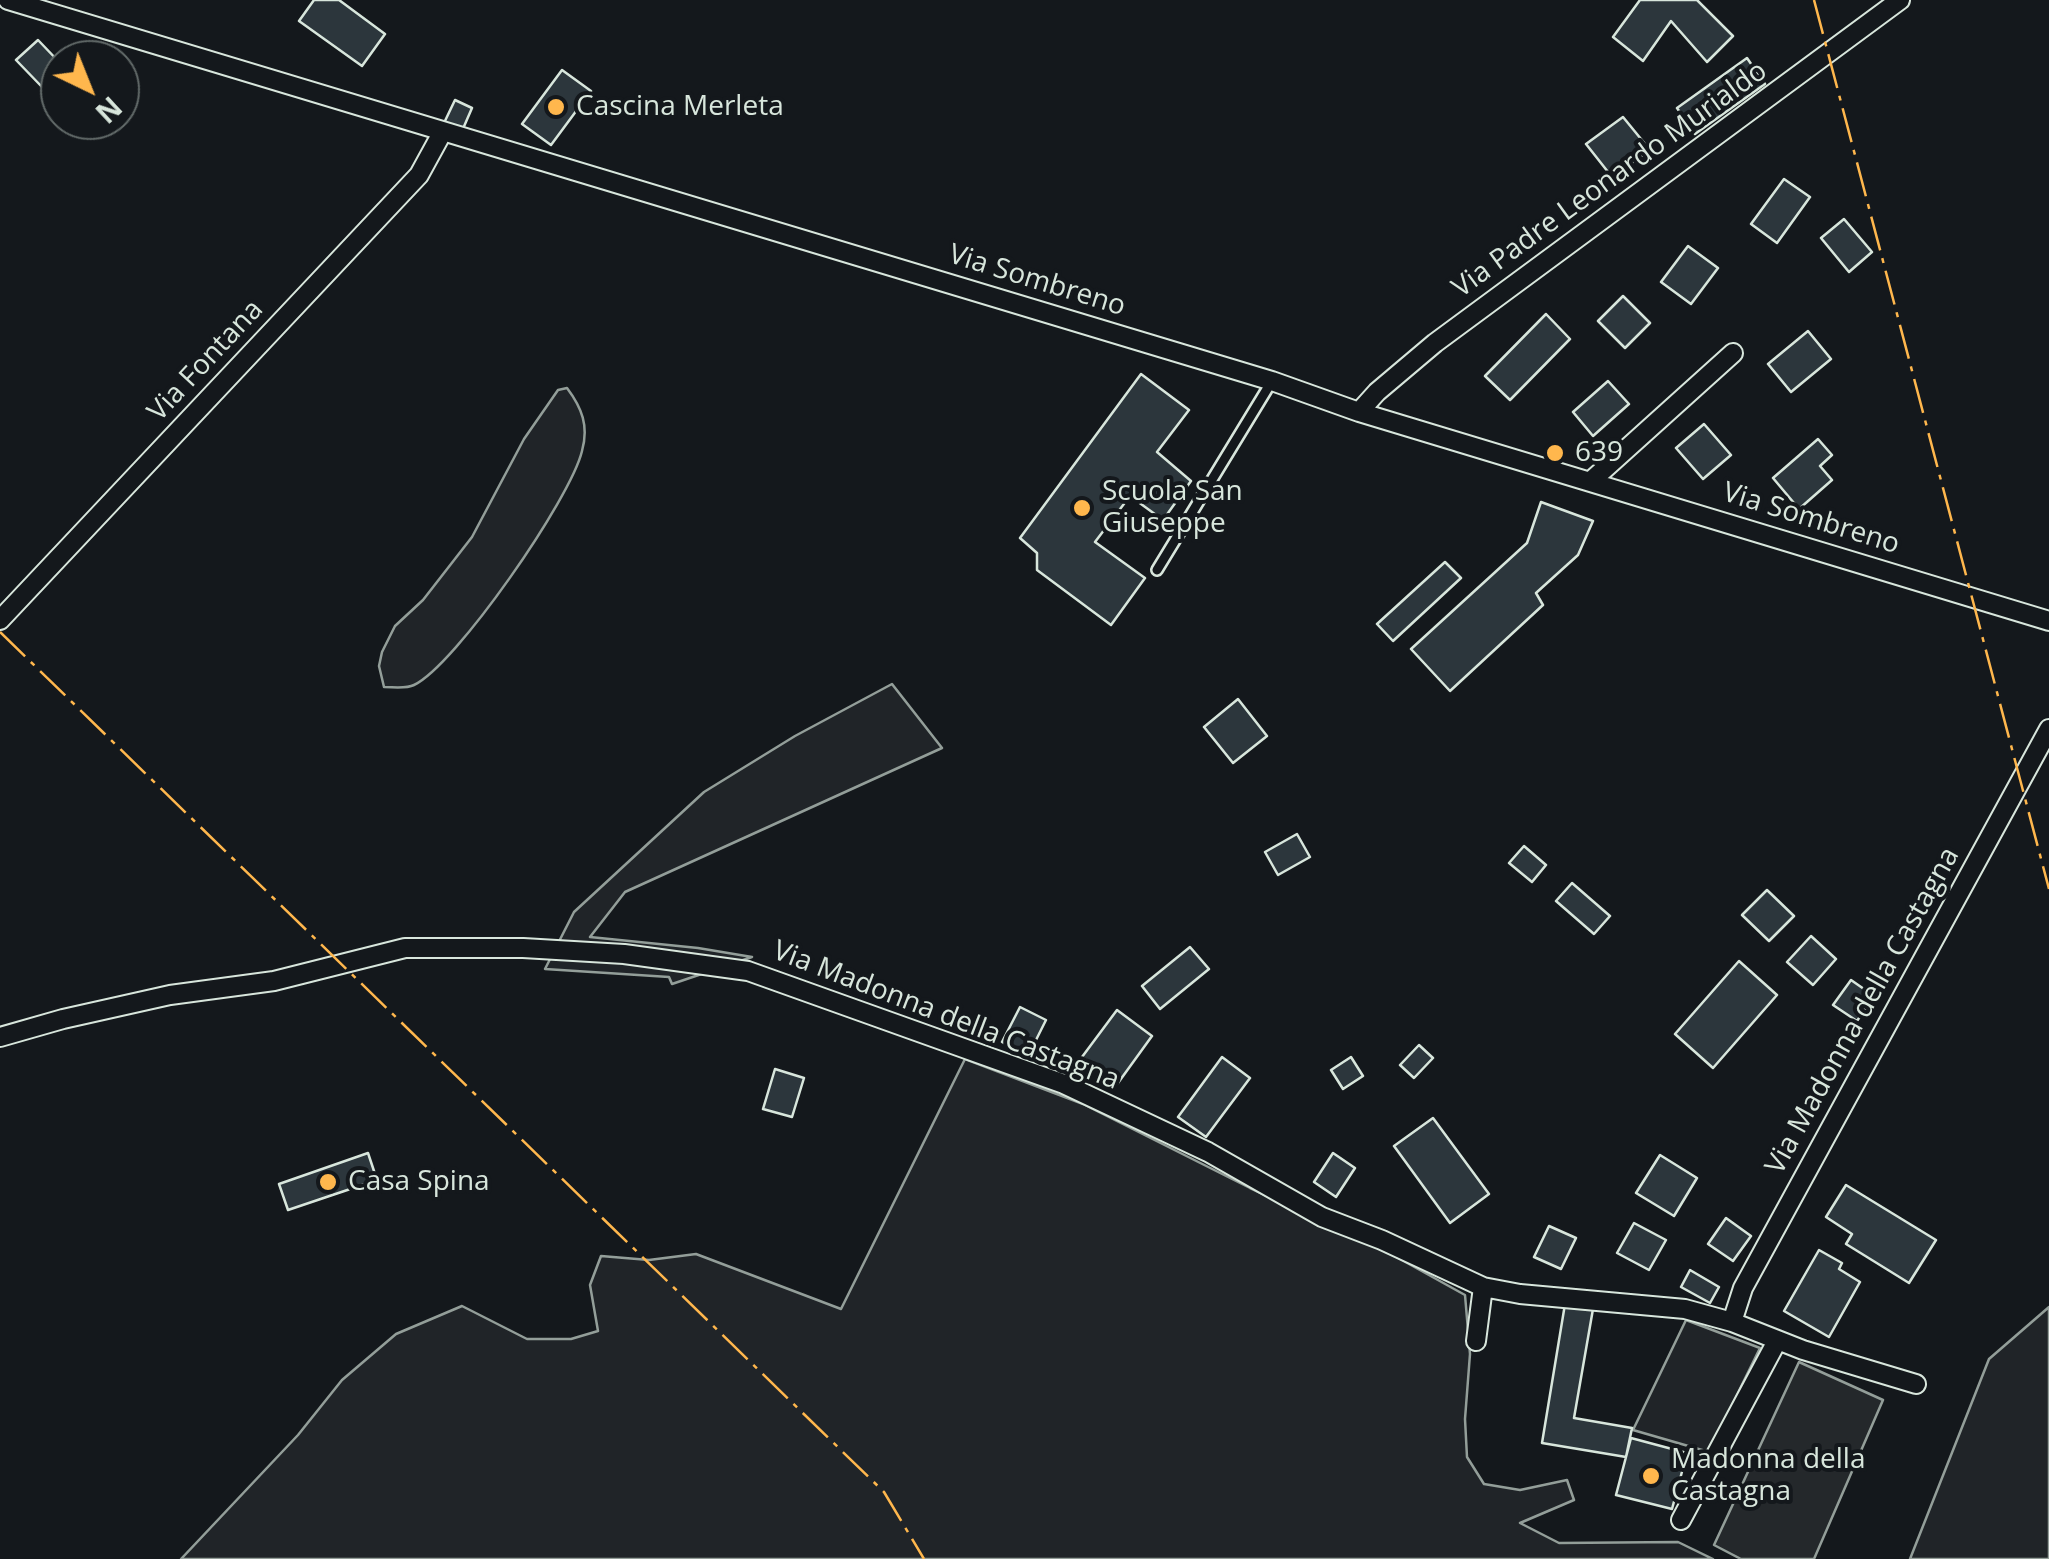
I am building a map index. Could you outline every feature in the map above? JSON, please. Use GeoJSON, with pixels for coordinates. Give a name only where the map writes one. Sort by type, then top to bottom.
{"type":"FeatureCollection","features":[{"type":"Feature","properties":{"kind":"street","name":"Via Sombreno"},"geometry":{"type":"LineString","coordinates":[[8,0],[1272,381],[1360,412],[2049,621]]}},
{"type":"Feature","properties":{"kind":"street","name":"Via Padre Leonardo Murialdo"},"geometry":{"type":"LineString","coordinates":[[1360,412],[1377,392],[1436,343],[1900,0]]}},
{"type":"Feature","properties":{"kind":"street","name":"Via Fontana"},"geometry":{"type":"LineString","coordinates":[[0,620],[418,175],[442,133]]}},
{"type":"Feature","properties":{"kind":"street"},"geometry":{"type":"LineString","coordinates":[[1590,480],[1733,353]]}},
{"type":"Feature","properties":{"kind":"street","name":"Via Madonna della Castagna"},"geometry":{"type":"LineString","coordinates":[[1732,1322],[1744,1288],[2049,728]]}},
{"type":"Feature","properties":{"kind":"street","name":"Via Madonna della Castagna"},"geometry":{"type":"LineString","coordinates":[[0,1037],[81,1014],[170,995],[274,980],[406,948],[523,948],[624,954],[748,971],[1064,1084],[1208,1152],[1322,1217],[1382,1240],[1484,1288],[1685,1310],[1916,1384]]}},
{"type":"Feature","properties":{"kind":"street"},"geometry":{"type":"LineString","coordinates":[[1476,1342],[1484,1288]]}},
{"type":"Feature","properties":{"kind":"street"},"geometry":{"type":"LineString","coordinates":[[1680,1520],[1776,1341]]}},
{"type":"Feature","properties":{"kind":"lane"},"geometry":{"type":"LineString","coordinates":[[1157,570],[1272,381]]}},
{"type":"Feature","properties":{"kind":"shaded area"},"geometry":{"type":"Polygon","coordinates":[[[567,388],[583,418],[585,433],[582,451],[557,505],[510,578],[456,647],[414,685],[384,687],[379,666],[395,626],[423,600],[472,537],[524,439],[558,390],[567,388]]]}},
{"type":"Feature","properties":{"kind":"shaded area"},"geometry":{"type":"Polygon","coordinates":[[[892,684],[942,748],[625,892],[590,937],[752,957],[672,984],[669,977],[545,969],[574,912],[704,792],[795,736],[892,684]]]}},
{"type":"Feature","properties":{"kind":"shaded area"},"geometry":{"type":"Polygon","coordinates":[[[965,1059],[1083,1104],[1391,1254],[1465,1295],[1470,1354],[1465,1419],[1467,1457],[1484,1484],[1520,1490],[1567,1480],[1574,1500],[1520,1523],[1559,1543],[1678,1542],[1713,1559],[181,1559],[298,1435],[342,1380],[396,1334],[462,1306],[527,1339],[571,1339],[598,1331],[590,1285],[601,1256],[649,1260],[696,1254],[841,1309],[965,1059]]]}},
{"type":"Feature","properties":{"kind":"shaded area"},"geometry":{"type":"Polygon","coordinates":[[[2049,1307],[2049,1559],[1910,1559],[1989,1359],[2049,1307]]]}},
{"type":"Feature","properties":{"kind":"shaded area"},"geometry":{"type":"Polygon","coordinates":[[[1686,1320],[1760,1348],[1709,1452],[1633,1430],[1686,1320]]]}},
{"type":"Feature","properties":{"kind":"shaded area"},"geometry":{"type":"Polygon","coordinates":[[[1799,1362],[1883,1400],[1814,1559],[1741,1559],[1714,1545],[1799,1362]]]}},
{"type":"Feature","properties":{"kind":"building"},"geometry":{"type":"Polygon","coordinates":[[[314,0],[339,0],[385,34],[362,66],[299,21],[314,0]]]}},
{"type":"Feature","properties":{"kind":"building"},"geometry":{"type":"Polygon","coordinates":[[[1640,0],[1697,0],[1733,36],[1707,62],[1671,21],[1643,61],[1613,37],[1640,0]]]}},
{"type":"Feature","properties":{"kind":"building"},"geometry":{"type":"Polygon","coordinates":[[[38,40],[40,85],[16,60],[38,40]]]}},
{"type":"Feature","properties":{"kind":"building"},"geometry":{"type":"Polygon","coordinates":[[[1747,58],[1765,84],[1695,134],[1677,108],[1747,58]]]}},
{"type":"Feature","properties":{"kind":"building","name":"Cascina Merleta"},"geometry":{"type":"Polygon","coordinates":[[[562,70],[591,91],[551,145],[522,124],[562,70]]]}},
{"type":"Feature","properties":{"kind":"building"},"geometry":{"type":"Polygon","coordinates":[[[455,100],[472,108],[462,131],[444,123],[455,100]]]}},
{"type":"Feature","properties":{"kind":"building"},"geometry":{"type":"Polygon","coordinates":[[[1623,117],[1650,150],[1612,177],[1586,144],[1623,117]]]}},
{"type":"Feature","properties":{"kind":"building"},"geometry":{"type":"Polygon","coordinates":[[[1784,179],[1810,197],[1777,243],[1751,224],[1784,179]]]}},
{"type":"Feature","properties":{"kind":"building"},"geometry":{"type":"Polygon","coordinates":[[[1844,219],[1872,252],[1849,272],[1821,238],[1844,219]]]}},
{"type":"Feature","properties":{"kind":"building"},"geometry":{"type":"Polygon","coordinates":[[[1688,246],[1718,268],[1691,304],[1661,282],[1688,246]]]}},
{"type":"Feature","properties":{"kind":"building"},"geometry":{"type":"Polygon","coordinates":[[[1623,296],[1650,323],[1625,348],[1598,321],[1623,296]]]}},
{"type":"Feature","properties":{"kind":"building"},"geometry":{"type":"Polygon","coordinates":[[[1546,314],[1570,339],[1510,400],[1485,376],[1546,314]]]}},
{"type":"Feature","properties":{"kind":"building"},"geometry":{"type":"Polygon","coordinates":[[[1808,331],[1831,359],[1791,392],[1768,364],[1808,331]]]}},
{"type":"Feature","properties":{"kind":"building","name":"Scuola San Giuseppe"},"geometry":{"type":"Polygon","coordinates":[[[1141,374],[1189,410],[1157,452],[1191,481],[1163,520],[1130,496],[1095,542],[1145,578],[1111,625],[1037,570],[1037,553],[1020,538],[1141,374]]]}},
{"type":"Feature","properties":{"kind":"building"},"geometry":{"type":"Polygon","coordinates":[[[1608,381],[1629,404],[1593,436],[1573,412],[1608,381]]]}},
{"type":"Feature","properties":{"kind":"building"},"geometry":{"type":"Polygon","coordinates":[[[1704,424],[1731,455],[1703,479],[1676,448],[1704,424]]]}},
{"type":"Feature","properties":{"kind":"building"},"geometry":{"type":"Polygon","coordinates":[[[1818,439],[1832,455],[1820,466],[1832,480],[1799,509],[1773,478],[1818,439]]]}},
{"type":"Feature","properties":{"kind":"building"},"geometry":{"type":"Polygon","coordinates":[[[1541,502],[1593,521],[1578,555],[1536,593],[1543,605],[1450,691],[1411,649],[1527,543],[1541,502]]]}},
{"type":"Feature","properties":{"kind":"building"},"geometry":{"type":"Polygon","coordinates":[[[1445,562],[1461,578],[1393,641],[1377,624],[1445,562]]]}},
{"type":"Feature","properties":{"kind":"building"},"geometry":{"type":"Polygon","coordinates":[[[1238,699],[1267,736],[1233,763],[1204,727],[1238,699]]]}},
{"type":"Feature","properties":{"kind":"building"},"geometry":{"type":"Polygon","coordinates":[[[1297,834],[1310,857],[1278,875],[1265,852],[1297,834]]]}},
{"type":"Feature","properties":{"kind":"building"},"geometry":{"type":"Polygon","coordinates":[[[1524,846],[1546,865],[1532,882],[1509,863],[1524,846]]]}},
{"type":"Feature","properties":{"kind":"building"},"geometry":{"type":"Polygon","coordinates":[[[1572,883],[1610,916],[1594,934],[1556,901],[1572,883]]]}},
{"type":"Feature","properties":{"kind":"building"},"geometry":{"type":"Polygon","coordinates":[[[1767,890],[1794,916],[1769,941],[1742,915],[1767,890]]]}},
{"type":"Feature","properties":{"kind":"building"},"geometry":{"type":"Polygon","coordinates":[[[1811,936],[1836,959],[1813,985],[1787,962],[1811,936]]]}},
{"type":"Feature","properties":{"kind":"building"},"geometry":{"type":"Polygon","coordinates":[[[1190,947],[1209,969],[1160,1009],[1142,986],[1190,947]]]}},
{"type":"Feature","properties":{"kind":"building"},"geometry":{"type":"Polygon","coordinates":[[[1739,961],[1777,995],[1713,1068],[1675,1034],[1739,961]]]}},
{"type":"Feature","properties":{"kind":"building"},"geometry":{"type":"Polygon","coordinates":[[[1851,980],[1874,996],[1857,1021],[1833,1005],[1851,980]]]}},
{"type":"Feature","properties":{"kind":"building"},"geometry":{"type":"Polygon","coordinates":[[[1020,1007],[1046,1020],[1028,1056],[1002,1042],[1020,1007]]]}},
{"type":"Feature","properties":{"kind":"building"},"geometry":{"type":"Polygon","coordinates":[[[1117,1010],[1152,1036],[1118,1083],[1082,1057],[1117,1010]]]}},
{"type":"Feature","properties":{"kind":"building"},"geometry":{"type":"Polygon","coordinates":[[[1419,1045],[1433,1058],[1414,1078],[1400,1065],[1419,1045]]]}},
{"type":"Feature","properties":{"kind":"building"},"geometry":{"type":"Polygon","coordinates":[[[1222,1057],[1250,1078],[1206,1137],[1178,1117],[1222,1057]]]}},
{"type":"Feature","properties":{"kind":"building"},"geometry":{"type":"Polygon","coordinates":[[[1351,1057],[1363,1076],[1343,1089],[1331,1070],[1351,1057]]]}},
{"type":"Feature","properties":{"kind":"building"},"geometry":{"type":"Polygon","coordinates":[[[775,1069],[804,1078],[792,1117],[763,1109],[775,1069]]]}},
{"type":"Feature","properties":{"kind":"building"},"geometry":{"type":"Polygon","coordinates":[[[1433,1118],[1489,1194],[1450,1223],[1394,1146],[1433,1118]]]}},
{"type":"Feature","properties":{"kind":"building","name":"Casa Spina"},"geometry":{"type":"Polygon","coordinates":[[[368,1153],[377,1180],[288,1210],[279,1184],[368,1153]]]}},
{"type":"Feature","properties":{"kind":"building"},"geometry":{"type":"Polygon","coordinates":[[[1333,1153],[1355,1168],[1336,1197],[1314,1182],[1333,1153]]]}},
{"type":"Feature","properties":{"kind":"building"},"geometry":{"type":"Polygon","coordinates":[[[1660,1155],[1697,1178],[1674,1216],[1636,1193],[1660,1155]]]}},
{"type":"Feature","properties":{"kind":"building"},"geometry":{"type":"Polygon","coordinates":[[[1846,1185],[1936,1240],[1909,1283],[1846,1244],[1852,1234],[1826,1217],[1846,1185]]]}},
{"type":"Feature","properties":{"kind":"building"},"geometry":{"type":"Polygon","coordinates":[[[1726,1218],[1751,1236],[1733,1261],[1708,1244],[1726,1218]]]}},
{"type":"Feature","properties":{"kind":"building"},"geometry":{"type":"Polygon","coordinates":[[[1634,1223],[1666,1240],[1649,1270],[1617,1253],[1634,1223]]]}},
{"type":"Feature","properties":{"kind":"building"},"geometry":{"type":"Polygon","coordinates":[[[1549,1226],[1576,1238],[1561,1269],[1534,1257],[1549,1226]]]}},
{"type":"Feature","properties":{"kind":"building"},"geometry":{"type":"Polygon","coordinates":[[[1819,1250],[1842,1263],[1839,1269],[1860,1282],[1829,1337],[1784,1311],[1819,1250]]]}},
{"type":"Feature","properties":{"kind":"building"},"geometry":{"type":"Polygon","coordinates":[[[1690,1270],[1719,1287],[1710,1303],[1681,1287],[1690,1270]]]}},
{"type":"Feature","properties":{"kind":"building"},"geometry":{"type":"Polygon","coordinates":[[[1565,1304],[1593,1309],[1574,1418],[1632,1428],[1626,1457],[1542,1443],[1565,1304]]]}},
{"type":"Feature","properties":{"kind":"building","name":"Madonna della Castagna"},"geometry":{"type":"Polygon","coordinates":[[[1631,1438],[1687,1453],[1672,1509],[1616,1495],[1631,1438]]]}},
{"type":"Feature","properties":{"kind":"power"},"geometry":{"type":"LineString","coordinates":[[1814,0],[2049,889]]}},
{"type":"Feature","properties":{"kind":"power"},"geometry":{"type":"LineString","coordinates":[[0,632],[884,1492],[924,1559]]}},
{"type":"Feature","properties":{"kind":"place","name":"Cascina Merleta"},"geometry":{"type":"Point","coordinates":[556,107]}},
{"type":"Feature","properties":{"kind":"place","name":"639"},"geometry":{"type":"Point","coordinates":[1555,453]}},
{"type":"Feature","properties":{"kind":"place","name":"Scuola San Giuseppe"},"geometry":{"type":"Point","coordinates":[1082,508]}},
{"type":"Feature","properties":{"kind":"place","name":"Casa Spina"},"geometry":{"type":"Point","coordinates":[328,1182]}},
{"type":"Feature","properties":{"kind":"place","name":"Madonna della Castagna"},"geometry":{"type":"Point","coordinates":[1651,1476]}}]}
